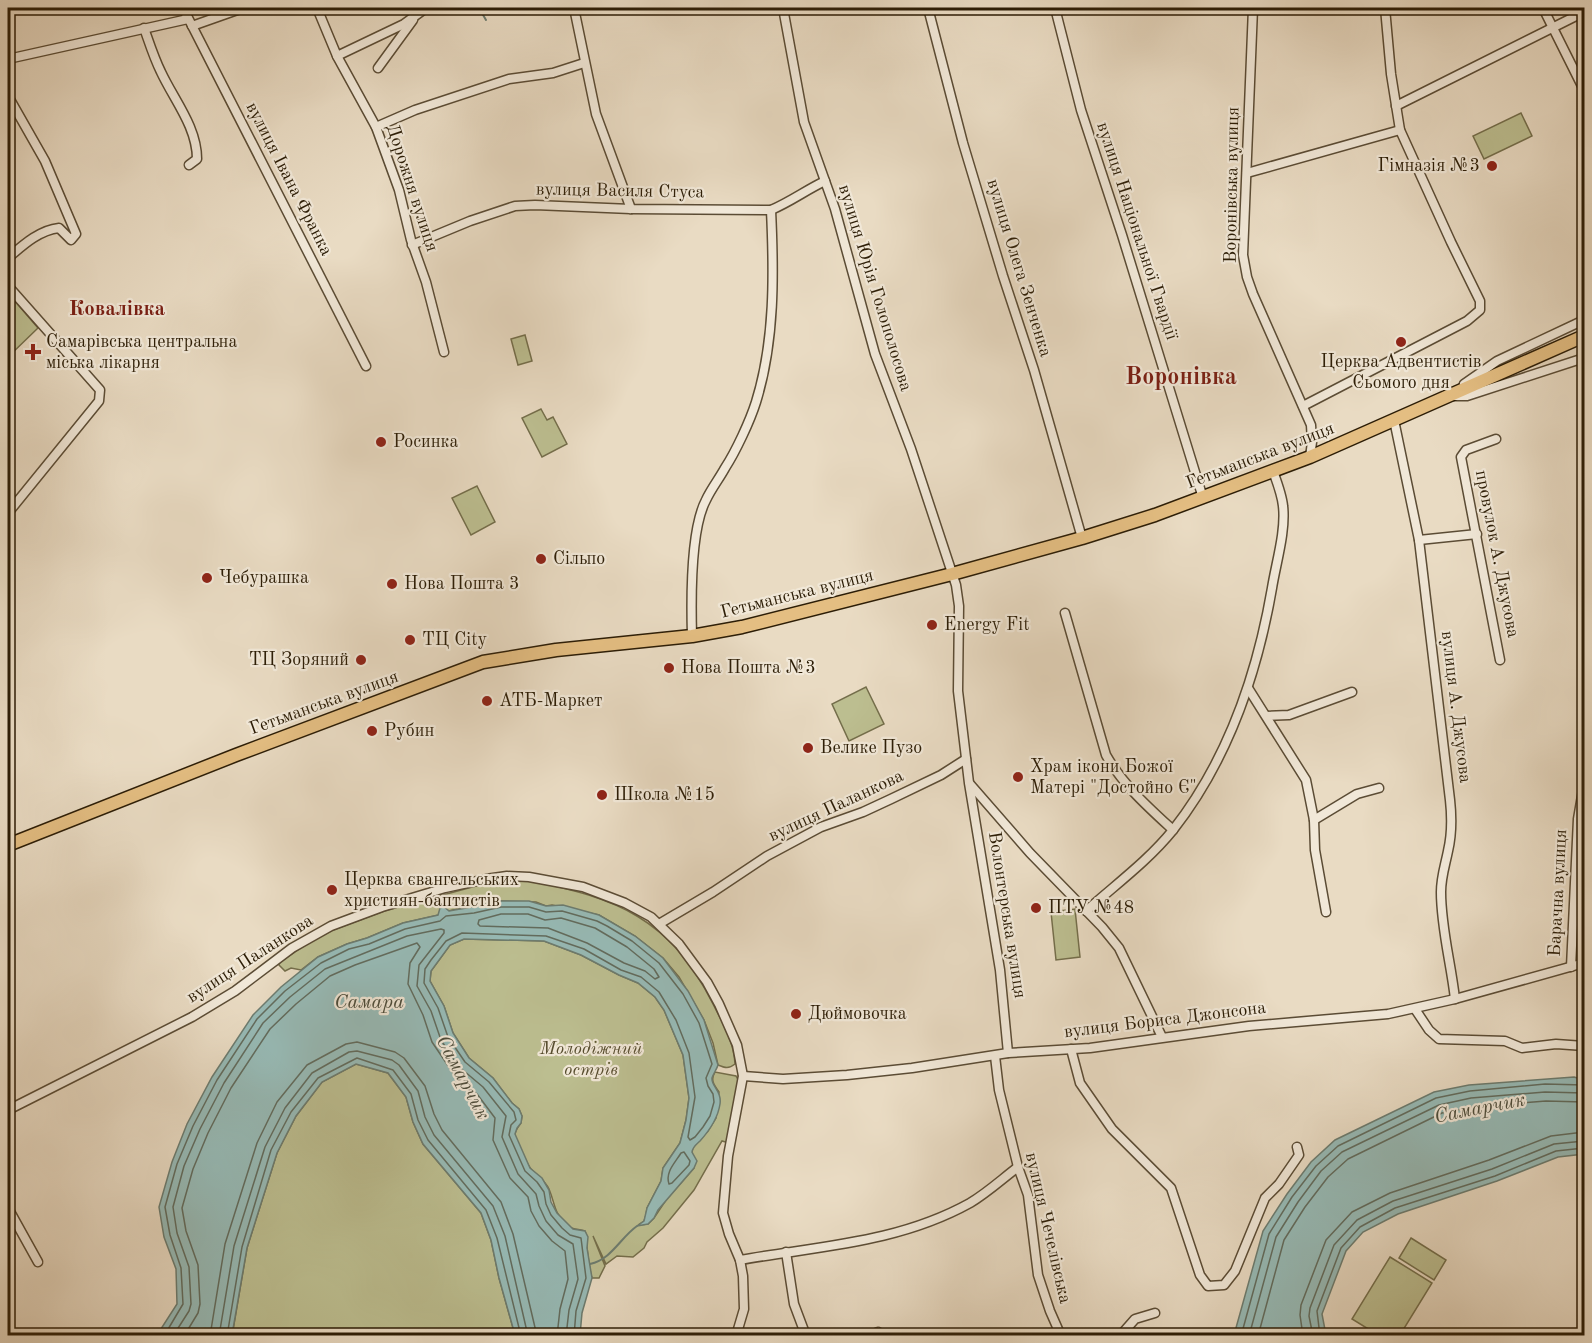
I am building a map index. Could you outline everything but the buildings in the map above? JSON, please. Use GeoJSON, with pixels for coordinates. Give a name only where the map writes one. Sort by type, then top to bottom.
{"type":"FeatureCollection","features":[{"type":"Feature","properties":{"kind":"highway","name":"Гетьманська вулиця"},"geometry":{"type":"LineString","coordinates":[[8,845],[236,755],[483,662],[556,650],[692,636],[742,627],[952,574],[1082,538],[1203,498],[1310,457],[1584,336]]}},
{"type":"Feature","properties":{"kind":"street","name":"вулиця Івана Франка"},"geometry":{"type":"LineString","coordinates":[[183,8],[366,366]]}},
{"type":"Feature","properties":{"kind":"street"},"geometry":{"type":"LineString","coordinates":[[8,59],[144,27],[190,23],[243,8]]}},
{"type":"Feature","properties":{"kind":"street","name":"Дорожня вулиця"},"geometry":{"type":"LineString","coordinates":[[317,8],[337,56],[376,127],[399,190],[412,245],[426,282],[444,352]]}},
{"type":"Feature","properties":{"kind":"street"},"geometry":{"type":"LineString","coordinates":[[337,56],[404,24],[426,8]]}},
{"type":"Feature","properties":{"kind":"street"},"geometry":{"type":"LineString","coordinates":[[574,8],[596,114],[631,209]]}},
{"type":"Feature","properties":{"kind":"street","name":"вулиця Юрія Голополосова"},"geometry":{"type":"LineString","coordinates":[[783,8],[804,122],[836,208],[875,354],[911,449],[952,574]]}},
{"type":"Feature","properties":{"kind":"street","name":"вулиця Олега Зенченка"},"geometry":{"type":"LineString","coordinates":[[928,8],[963,143],[1034,370],[1082,538]]}},
{"type":"Feature","properties":{"kind":"street","name":"вулиця Національної Гвардії"},"geometry":{"type":"LineString","coordinates":[[1055,8],[1081,110],[1203,498]]}},
{"type":"Feature","properties":{"kind":"street","name":"Воронівська вулиця"},"geometry":{"type":"LineString","coordinates":[[1253,8],[1243,255],[1247,278],[1311,425],[1310,457]]}},
{"type":"Feature","properties":{"kind":"street"},"geometry":{"type":"LineString","coordinates":[[1303,406],[1467,321],[1480,310],[1480,301],[1450,242],[1400,130],[1391,74],[1385,8]]}},
{"type":"Feature","properties":{"kind":"street"},"geometry":{"type":"LineString","coordinates":[[1543,8],[1584,90]]}},
{"type":"Feature","properties":{"kind":"street"},"geometry":{"type":"LineString","coordinates":[[1396,106],[1584,12]]}},
{"type":"Feature","properties":{"kind":"street"},"geometry":{"type":"LineString","coordinates":[[378,68],[417,14]]}},
{"type":"Feature","properties":{"kind":"street"},"geometry":{"type":"LineString","coordinates":[[144,27],[160,71],[189,124],[197,149],[197,159],[189,165]]}},
{"type":"Feature","properties":{"kind":"street"},"geometry":{"type":"LineString","coordinates":[[376,127],[416,110],[509,80],[553,73],[584,63]]}},
{"type":"Feature","properties":{"kind":"street"},"geometry":{"type":"LineString","coordinates":[[8,96],[45,161],[76,234],[71,240],[59,228],[51,229],[21,247],[8,258]]}},
{"type":"Feature","properties":{"kind":"street"},"geometry":{"type":"LineString","coordinates":[[1247,173],[1400,130]]}},
{"type":"Feature","properties":{"kind":"street","name":"вулиця Василя Стуса"},"geometry":{"type":"LineString","coordinates":[[412,245],[470,221],[515,206],[771,210],[788,203],[801,192],[825,181]]}},
{"type":"Feature","properties":{"kind":"street"},"geometry":{"type":"LineString","coordinates":[[692,636],[694,543],[705,501],[727,466],[756,403],[762,373],[768,339],[774,269],[771,210]]}},
{"type":"Feature","properties":{"kind":"street"},"geometry":{"type":"LineString","coordinates":[[8,286],[100,390],[101,396],[8,513]]}},
{"type":"Feature","properties":{"kind":"street"},"geometry":{"type":"LineString","coordinates":[[1447,396],[1497,361],[1584,320]]}},
{"type":"Feature","properties":{"kind":"street"},"geometry":{"type":"LineString","coordinates":[[1447,396],[1467,396],[1584,358]]}},
{"type":"Feature","properties":{"kind":"street","name":"вулиця А. Джусова"},"geometry":{"type":"LineString","coordinates":[[1394,420],[1419,540],[1452,821],[1448,853],[1442,872],[1441,894],[1442,921],[1451,964],[1455,999]]}},
{"type":"Feature","properties":{"kind":"street","name":"провулок А. Джусова"},"geometry":{"type":"LineString","coordinates":[[1496,439],[1466,450],[1461,457],[1500,660]]}},
{"type":"Feature","properties":{"kind":"street"},"geometry":{"type":"LineString","coordinates":[[1086,911],[1147,858],[1173,830],[1203,787],[1227,742],[1248,688],[1264,632],[1283,523],[1283,506],[1273,471]]}},
{"type":"Feature","properties":{"kind":"street"},"geometry":{"type":"LineString","coordinates":[[1419,540],[1477,534]]}},
{"type":"Feature","properties":{"kind":"street","name":"Волонтерська вулиця"},"geometry":{"type":"LineString","coordinates":[[952,574],[959,606],[958,691],[969,783],[999,959],[1008,1053]]}},
{"type":"Feature","properties":{"kind":"street"},"geometry":{"type":"LineString","coordinates":[[1065,613],[1107,755],[1115,771],[1127,785],[1173,830]]}},
{"type":"Feature","properties":{"kind":"street"},"geometry":{"type":"LineString","coordinates":[[1248,688],[1306,780],[1314,820],[1315,850],[1326,912]]}},
{"type":"Feature","properties":{"kind":"street"},"geometry":{"type":"LineString","coordinates":[[1266,716],[1289,715],[1352,692]]}},
{"type":"Feature","properties":{"kind":"street","name":"вулиця Паланкова"},"geometry":{"type":"LineString","coordinates":[[659,924],[776,851],[822,827],[891,800],[941,775],[966,759]]}},
{"type":"Feature","properties":{"kind":"street","name":"Волонтерська вулиця"},"geometry":{"type":"LineString","coordinates":[[969,783],[1030,854],[1119,948],[1162,1037]]}},
{"type":"Feature","properties":{"kind":"street","name":"Барачна вулиця"},"geometry":{"type":"LineString","coordinates":[[1571,967],[1578,819],[1584,784]]}},
{"type":"Feature","properties":{"kind":"street"},"geometry":{"type":"LineString","coordinates":[[1314,820],[1357,794],[1378,788]]}},
{"type":"Feature","properties":{"kind":"street","name":"вулиця Паланкова"},"geometry":{"type":"LineString","coordinates":[[8,1110],[192,1017],[235,991],[292,948],[332,926],[382,907],[445,888],[507,876],[529,877],[583,887],[625,903],[659,924],[698,967],[719,1004],[737,1045],[743,1076]]}},
{"type":"Feature","properties":{"kind":"street","name":"вулиця Бориса Джонсона"},"geometry":{"type":"LineString","coordinates":[[743,1076],[783,1079],[847,1075],[1008,1053],[1071,1049],[1249,1026],[1388,1014],[1455,999],[1584,963]]}},
{"type":"Feature","properties":{"kind":"street"},"geometry":{"type":"LineString","coordinates":[[1415,1009],[1429,1030],[1439,1038],[1505,1041],[1522,1048],[1556,1044],[1584,1046]]}},
{"type":"Feature","properties":{"kind":"street"},"geometry":{"type":"LineString","coordinates":[[1071,1049],[1080,1083],[1112,1129],[1171,1188],[1200,1275],[1208,1286],[1224,1286],[1235,1271],[1265,1198],[1279,1184],[1299,1155],[1297,1147]]}},
{"type":"Feature","properties":{"kind":"street","name":"вулиця Чечелівська"},"geometry":{"type":"LineString","coordinates":[[995,1056],[999,1090],[1018,1167],[1028,1195],[1038,1275],[1061,1335]]}},
{"type":"Feature","properties":{"kind":"street"},"geometry":{"type":"LineString","coordinates":[[736,1335],[744,1309],[744,1283],[740,1260],[723,1213],[728,1156],[743,1076]]}},
{"type":"Feature","properties":{"kind":"street"},"geometry":{"type":"LineString","coordinates":[[740,1260],[855,1243],[912,1228],[971,1202],[1018,1167]]}},
{"type":"Feature","properties":{"kind":"street"},"geometry":{"type":"LineString","coordinates":[[8,1208],[38,1262]]}},
{"type":"Feature","properties":{"kind":"street"},"geometry":{"type":"LineString","coordinates":[[786,1252],[794,1304],[806,1335]]}},
{"type":"Feature","properties":{"kind":"street"},"geometry":{"type":"LineString","coordinates":[[1120,1335],[1135,1319],[1155,1313]]}},
{"type":"Feature","properties":{"kind":"street"},"geometry":{"type":"LineString","coordinates":[[868,1335],[878,1332],[880,1335]]}},
{"type":"Feature","properties":{"kind":"green space"},"geometry":{"type":"Polygon","coordinates":[[[1521,113],[1532,136],[1484,159],[1473,136],[1521,113]]]}},
{"type":"Feature","properties":{"kind":"green space"},"geometry":{"type":"Polygon","coordinates":[[[8,293],[38,328],[8,357],[8,293]]]}},
{"type":"Feature","properties":{"kind":"green space"},"geometry":{"type":"Polygon","coordinates":[[[525,335],[532,361],[518,365],[511,339],[525,335]]]}},
{"type":"Feature","properties":{"kind":"green space"},"geometry":{"type":"Polygon","coordinates":[[[541,409],[547,420],[553,417],[567,444],[542,457],[522,418],[541,409]]]}},
{"type":"Feature","properties":{"kind":"green space"},"geometry":{"type":"Polygon","coordinates":[[[477,486],[495,522],[471,535],[452,498],[477,486]]]}},
{"type":"Feature","properties":{"kind":"green space"},"geometry":{"type":"Polygon","coordinates":[[[866,687],[884,724],[849,741],[832,704],[866,687]]]}},
{"type":"Feature","properties":{"kind":"green space"},"geometry":{"type":"Polygon","coordinates":[[[528,880],[589,895],[638,916],[659,932],[696,974],[727,1033],[733,1048],[735,1064],[727,1068],[718,1065],[704,1020],[679,977],[663,958],[635,936],[599,915],[552,905],[546,906],[536,902],[500,901],[449,911],[443,907],[439,915],[403,923],[347,944],[318,957],[301,970],[291,968],[285,971],[279,965],[280,962],[313,940],[384,911],[487,883],[528,880]]]}},
{"type":"Feature","properties":{"kind":"green space"},"geometry":{"type":"Polygon","coordinates":[[[1075,909],[1080,957],[1056,960],[1051,912],[1075,909]]]}},
{"type":"Feature","properties":{"kind":"green space","name":"Молодіжний острів"},"geometry":{"type":"Polygon","coordinates":[[[464,939],[544,941],[581,955],[638,983],[655,997],[664,1010],[683,1055],[689,1098],[680,1143],[663,1168],[661,1181],[647,1208],[644,1221],[638,1225],[648,1224],[654,1218],[666,1200],[694,1168],[693,1147],[708,1131],[716,1118],[719,1092],[713,1080],[715,1072],[736,1076],[739,1081],[730,1122],[729,1143],[722,1141],[694,1190],[663,1228],[633,1257],[617,1256],[606,1264],[593,1236],[605,1266],[599,1278],[592,1278],[585,1231],[574,1229],[563,1221],[557,1213],[547,1186],[531,1169],[517,1142],[515,1135],[522,1116],[519,1109],[493,1078],[469,1058],[453,1033],[444,1006],[430,981],[431,971],[450,945],[464,939]]]}},
{"type":"Feature","properties":{"kind":"green space"},"geometry":{"type":"Polygon","coordinates":[[[356,1064],[388,1073],[406,1097],[413,1122],[423,1144],[481,1213],[491,1240],[515,1335],[232,1336],[247,1248],[277,1153],[296,1116],[322,1082],[356,1064]]]}},
{"type":"Feature","properties":{"kind":"green space"},"geometry":{"type":"Polygon","coordinates":[[[1411,1238],[1446,1260],[1434,1280],[1399,1258],[1411,1238]]]}},
{"type":"Feature","properties":{"kind":"green space"},"geometry":{"type":"Polygon","coordinates":[[[1390,1257],[1432,1283],[1400,1335],[1378,1335],[1352,1319],[1390,1257]]]}},
{"type":"Feature","properties":{"kind":"water","name":"Самара"},"geometry":{"type":"Polygon","coordinates":[[[500,901],[529,901],[546,906],[563,905],[599,915],[635,936],[663,958],[688,991],[704,1020],[718,1065],[712,1078],[720,1099],[719,1109],[710,1129],[693,1148],[692,1152],[697,1161],[694,1168],[658,1210],[654,1218],[648,1224],[637,1226],[644,1221],[647,1208],[661,1181],[663,1168],[680,1143],[689,1098],[683,1055],[664,1010],[655,997],[638,983],[581,955],[544,941],[464,939],[450,945],[431,971],[430,981],[444,1006],[453,1033],[469,1058],[493,1078],[519,1109],[522,1116],[521,1123],[515,1134],[530,1168],[542,1178],[557,1213],[573,1229],[585,1231],[588,1237],[587,1248],[592,1278],[582,1313],[580,1335],[515,1335],[491,1240],[481,1213],[423,1144],[413,1122],[406,1097],[388,1073],[356,1064],[322,1082],[296,1116],[277,1153],[247,1248],[232,1335],[157,1335],[177,1304],[176,1269],[164,1237],[159,1207],[172,1162],[187,1124],[212,1077],[253,1015],[281,987],[318,957],[403,923],[438,915],[443,906],[449,911],[500,901]]]}},
{"type":"Feature","properties":{"kind":"water","name":"Самарчик"},"geometry":{"type":"Polygon","coordinates":[[[1574,1077],[1584,1080],[1584,1154],[1558,1157],[1497,1181],[1398,1214],[1363,1232],[1346,1251],[1322,1314],[1326,1335],[1234,1335],[1263,1231],[1311,1162],[1335,1140],[1434,1092],[1469,1085],[1574,1077]]]}},
{"type":"Feature","properties":{"kind":"waterway"},"geometry":{"type":"LineString","coordinates":[[479,8],[486,20]]}},
{"type":"Feature","properties":{"kind":"waterway"},"geometry":{"type":"LineString","coordinates":[[590,1264],[604,1258],[637,1226]]}},
{"type":"Feature","properties":{"kind":"place","name":"Гімназія №3"},"geometry":{"type":"Point","coordinates":[1492,166]}},
{"type":"Feature","properties":{"kind":"place","name":"Церква Адвентистів Сьомого дня"},"geometry":{"type":"Point","coordinates":[1401,342]}},
{"type":"Feature","properties":{"kind":"place","name":"Самарівська центральна міська лікарня"},"geometry":{"type":"Point","coordinates":[33,352]}},
{"type":"Feature","properties":{"kind":"place","name":"Росинка"},"geometry":{"type":"Point","coordinates":[381,442]}},
{"type":"Feature","properties":{"kind":"place","name":"Сільпо"},"geometry":{"type":"Point","coordinates":[541,559]}},
{"type":"Feature","properties":{"kind":"place","name":"Чебурашка"},"geometry":{"type":"Point","coordinates":[207,578]}},
{"type":"Feature","properties":{"kind":"place","name":"Нова Пошта 3"},"geometry":{"type":"Point","coordinates":[392,584]}},
{"type":"Feature","properties":{"kind":"place","name":"Energy Fit"},"geometry":{"type":"Point","coordinates":[932,625]}},
{"type":"Feature","properties":{"kind":"place","name":"ТЦ City"},"geometry":{"type":"Point","coordinates":[410,640]}},
{"type":"Feature","properties":{"kind":"place","name":"ТЦ Зоряний"},"geometry":{"type":"Point","coordinates":[361,660]}},
{"type":"Feature","properties":{"kind":"place","name":"Нова Пошта №3"},"geometry":{"type":"Point","coordinates":[669,668]}},
{"type":"Feature","properties":{"kind":"place","name":"АТБ-Маркет"},"geometry":{"type":"Point","coordinates":[487,701]}},
{"type":"Feature","properties":{"kind":"place","name":"Рубин"},"geometry":{"type":"Point","coordinates":[372,731]}},
{"type":"Feature","properties":{"kind":"place","name":"Велике Пузо"},"geometry":{"type":"Point","coordinates":[808,748]}},
{"type":"Feature","properties":{"kind":"place","name":"Храм ікони Божої Матері \"Достойно Є\""},"geometry":{"type":"Point","coordinates":[1018,777]}},
{"type":"Feature","properties":{"kind":"place","name":"Школа №15"},"geometry":{"type":"Point","coordinates":[602,795]}},
{"type":"Feature","properties":{"kind":"place","name":"Церква євангельських християн-баптистів"},"geometry":{"type":"Point","coordinates":[332,890]}},
{"type":"Feature","properties":{"kind":"place","name":"ПТУ №48"},"geometry":{"type":"Point","coordinates":[1036,908]}},
{"type":"Feature","properties":{"kind":"place","name":"Дюймовочка"},"geometry":{"type":"Point","coordinates":[796,1014]}},
{"type":"Feature","properties":{"kind":"district","name":"Ковалівка"},"geometry":{"type":"Point","coordinates":[117,309]}},
{"type":"Feature","properties":{"kind":"district","name":"Воронівка"},"geometry":{"type":"Point","coordinates":[1181,378]}}]}
